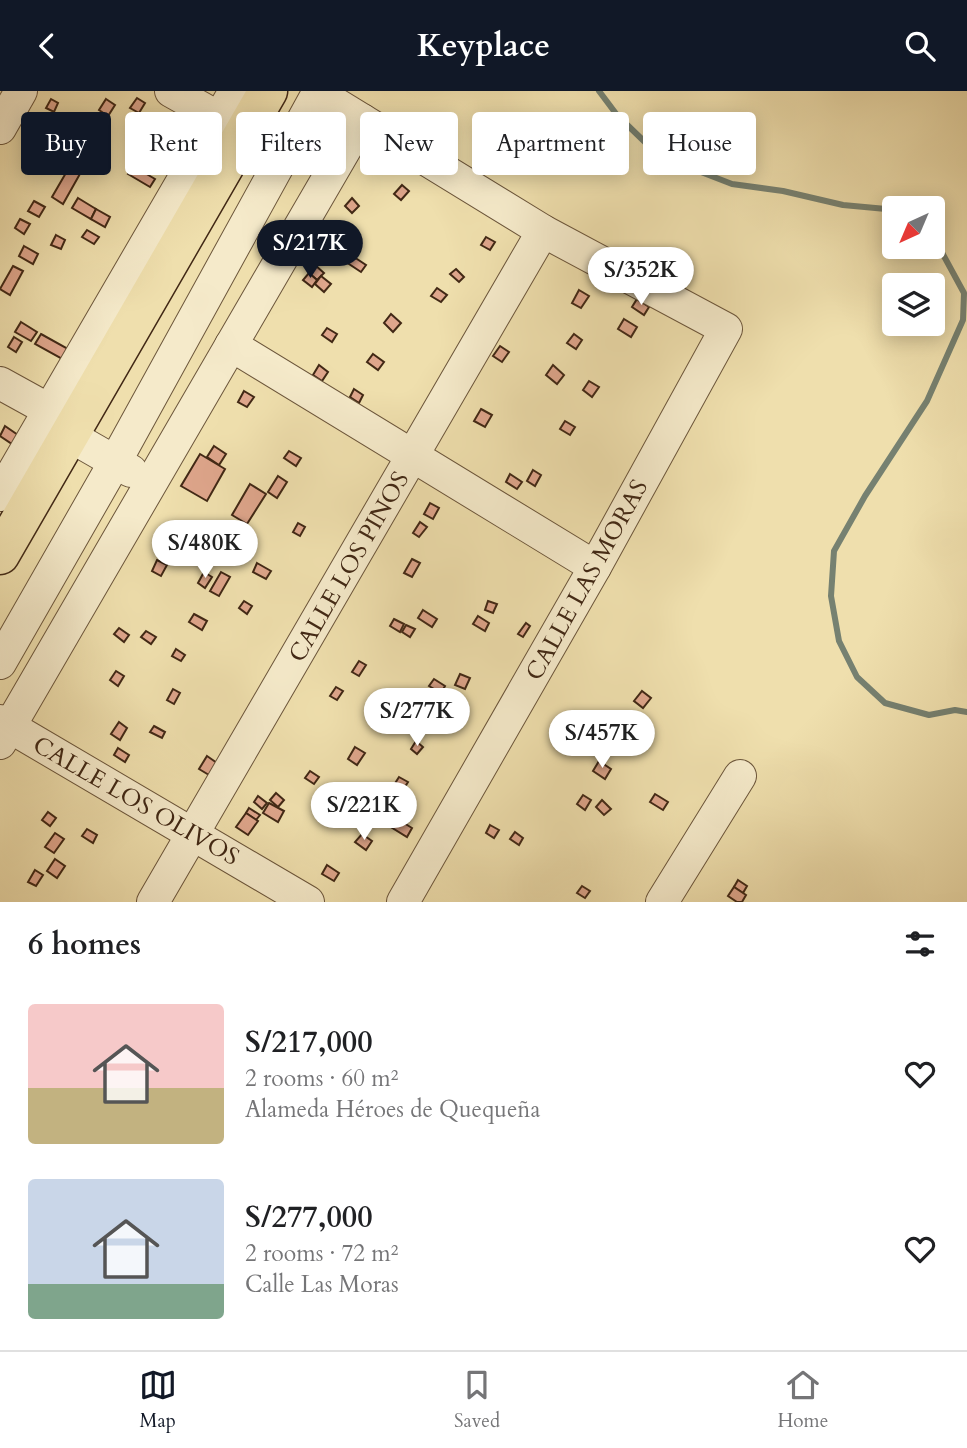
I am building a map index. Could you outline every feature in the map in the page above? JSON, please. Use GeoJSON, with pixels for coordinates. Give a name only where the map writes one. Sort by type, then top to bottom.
{"type":"FeatureCollection","features":[{"type":"Feature","properties":{"kind":"main road"},"geometry":{"type":"LineString","coordinates":[[0,555],[59,423],[231,125],[268,91]]}},
{"type":"Feature","properties":{"kind":"street"},"geometry":{"type":"LineString","coordinates":[[0,128],[21,91]]}},
{"type":"Feature","properties":{"kind":"street"},"geometry":{"type":"LineString","coordinates":[[172,91],[231,125],[235,91]]}},
{"type":"Feature","properties":{"kind":"street"},"geometry":{"type":"LineString","coordinates":[[0,663],[115,462],[318,92],[360,119]]}},
{"type":"Feature","properties":{"kind":"street"},"geometry":{"type":"LineString","coordinates":[[3,730],[153,484],[360,123]]}},
{"type":"Feature","properties":{"kind":"street"},"geometry":{"type":"LineString","coordinates":[[452,175],[543,231]]}},
{"type":"Feature","properties":{"kind":"street","name":"CALLE LAS MORAS"},"geometry":{"type":"LineString","coordinates":[[403,902],[595,567],[726,329],[543,231]]}},
{"type":"Feature","properties":{"kind":"street","name":"CALLE LOS PINOS"},"geometry":{"type":"LineString","coordinates":[[153,902],[543,231]]}},
{"type":"Feature","properties":{"kind":"street"},"geometry":{"type":"LineString","coordinates":[[231,345],[595,567]]}},
{"type":"Feature","properties":{"kind":"street"},"geometry":{"type":"LineString","coordinates":[[0,383],[115,462],[153,484]]}},
{"type":"Feature","properties":{"kind":"street"},"geometry":{"type":"LineString","coordinates":[[0,495],[59,423]]}},
{"type":"Feature","properties":{"kind":"street","name":"CALLE LOS OLIVOS"},"geometry":{"type":"LineString","coordinates":[[3,730],[308,902]]}},
{"type":"Feature","properties":{"kind":"street"},"geometry":{"type":"LineString","coordinates":[[662,902],[740,776]]}},
{"type":"Feature","properties":{"kind":"building"},"geometry":{"type":"Polygon","coordinates":[[[137,98],[145,103],[140,112],[130,108],[137,98]]]}},
{"type":"Feature","properties":{"kind":"building"},"geometry":{"type":"Polygon","coordinates":[[[51,99],[58,103],[54,112],[46,108],[51,99]]]}},
{"type":"Feature","properties":{"kind":"building"},"geometry":{"type":"Polygon","coordinates":[[[106,99],[115,105],[111,112],[99,110],[106,99]]]}},
{"type":"Feature","properties":{"kind":"building"},"geometry":{"type":"Polygon","coordinates":[[[65,175],[79,175],[63,204],[52,197],[65,175]]]}},
{"type":"Feature","properties":{"kind":"building"},"geometry":{"type":"Polygon","coordinates":[[[130,175],[148,175],[155,179],[150,187],[130,175]]]}},
{"type":"Feature","properties":{"kind":"building"},"geometry":{"type":"Polygon","coordinates":[[[402,185],[409,191],[401,200],[394,194],[402,185]]]}},
{"type":"Feature","properties":{"kind":"building"},"geometry":{"type":"Polygon","coordinates":[[[78,198],[96,209],[91,219],[72,208],[78,198]]]}},
{"type":"Feature","properties":{"kind":"building"},"geometry":{"type":"Polygon","coordinates":[[[352,198],[359,206],[352,213],[345,206],[352,198]]]}},
{"type":"Feature","properties":{"kind":"building"},"geometry":{"type":"Polygon","coordinates":[[[34,201],[45,207],[39,217],[28,211],[34,201]]]}},
{"type":"Feature","properties":{"kind":"building"},"geometry":{"type":"Polygon","coordinates":[[[96,209],[110,217],[105,227],[91,219],[96,209]]]}},
{"type":"Feature","properties":{"kind":"building"},"geometry":{"type":"Polygon","coordinates":[[[20,219],[30,224],[24,234],[15,228],[20,219]]]}},
{"type":"Feature","properties":{"kind":"building"},"geometry":{"type":"Polygon","coordinates":[[[87,230],[99,237],[94,244],[82,237],[87,230]]]}},
{"type":"Feature","properties":{"kind":"building"},"geometry":{"type":"Polygon","coordinates":[[[56,235],[65,240],[61,249],[51,245],[56,235]]]}},
{"type":"Feature","properties":{"kind":"building"},"geometry":{"type":"Polygon","coordinates":[[[486,237],[495,242],[490,250],[481,245],[486,237]]]}},
{"type":"Feature","properties":{"kind":"building"},"geometry":{"type":"Polygon","coordinates":[[[24,246],[38,254],[33,264],[19,256],[24,246]]]}},
{"type":"Feature","properties":{"kind":"building"},"geometry":{"type":"Polygon","coordinates":[[[351,255],[366,265],[361,272],[346,262],[351,255]]]}},
{"type":"Feature","properties":{"kind":"building"},"geometry":{"type":"Polygon","coordinates":[[[315,265],[324,273],[317,280],[309,273],[315,265]]]}},
{"type":"Feature","properties":{"kind":"building"},"geometry":{"type":"Polygon","coordinates":[[[13,266],[23,271],[10,295],[0,289],[13,266]]]}},
{"type":"Feature","properties":{"kind":"building"},"geometry":{"type":"Polygon","coordinates":[[[456,269],[464,277],[459,282],[450,274],[456,269]]]}},
{"type":"Feature","properties":{"kind":"building"},"geometry":{"type":"Polygon","coordinates":[[[309,273],[317,280],[312,287],[303,280],[309,273]]]}},
{"type":"Feature","properties":{"kind":"building"},"geometry":{"type":"Polygon","coordinates":[[[321,276],[331,284],[324,292],[315,284],[321,276]]]}},
{"type":"Feature","properties":{"kind":"building"},"geometry":{"type":"Polygon","coordinates":[[[437,288],[447,295],[441,302],[431,296],[437,288]]]}},
{"type":"Feature","properties":{"kind":"building"},"geometry":{"type":"Polygon","coordinates":[[[579,290],[589,296],[581,308],[572,303],[579,290]]]}},
{"type":"Feature","properties":{"kind":"building"},"geometry":{"type":"Polygon","coordinates":[[[637,299],[649,307],[644,315],[632,307],[637,299]]]}},
{"type":"Feature","properties":{"kind":"building"},"geometry":{"type":"Polygon","coordinates":[[[391,314],[401,323],[393,332],[384,323],[391,314]]]}},
{"type":"Feature","properties":{"kind":"building"},"geometry":{"type":"Polygon","coordinates":[[[624,319],[637,327],[631,337],[618,329],[624,319]]]}},
{"type":"Feature","properties":{"kind":"building"},"geometry":{"type":"Polygon","coordinates":[[[21,322],[37,332],[31,341],[15,332],[21,322]]]}},
{"type":"Feature","properties":{"kind":"building"},"geometry":{"type":"Polygon","coordinates":[[[327,328],[337,334],[332,342],[322,335],[327,328]]]}},
{"type":"Feature","properties":{"kind":"building"},"geometry":{"type":"Polygon","coordinates":[[[41,334],[70,350],[64,360],[35,344],[41,334]]]}},
{"type":"Feature","properties":{"kind":"building"},"geometry":{"type":"Polygon","coordinates":[[[574,334],[582,340],[576,349],[567,343],[574,334]]]}},
{"type":"Feature","properties":{"kind":"building"},"geometry":{"type":"Polygon","coordinates":[[[14,337],[22,342],[16,352],[8,347],[14,337]]]}},
{"type":"Feature","properties":{"kind":"building"},"geometry":{"type":"Polygon","coordinates":[[[500,346],[509,352],[502,362],[493,356],[500,346]]]}},
{"type":"Feature","properties":{"kind":"building"},"geometry":{"type":"Polygon","coordinates":[[[373,354],[384,362],[378,370],[367,362],[373,354]]]}},
{"type":"Feature","properties":{"kind":"building"},"geometry":{"type":"Polygon","coordinates":[[[319,365],[328,372],[322,381],[313,375],[319,365]]]}},
{"type":"Feature","properties":{"kind":"building"},"geometry":{"type":"Polygon","coordinates":[[[553,365],[564,375],[557,384],[546,375],[553,365]]]}},
{"type":"Feature","properties":{"kind":"building"},"geometry":{"type":"Polygon","coordinates":[[[589,381],[599,387],[592,397],[583,390],[589,381]]]}},
{"type":"Feature","properties":{"kind":"building"},"geometry":{"type":"Polygon","coordinates":[[[354,389],[363,395],[359,403],[350,397],[354,389]]]}},
{"type":"Feature","properties":{"kind":"building"},"geometry":{"type":"Polygon","coordinates":[[[244,391],[254,397],[247,407],[238,402],[244,391]]]}},
{"type":"Feature","properties":{"kind":"building"},"geometry":{"type":"Polygon","coordinates":[[[481,409],[492,415],[485,427],[474,421],[481,409]]]}},
{"type":"Feature","properties":{"kind":"building"},"geometry":{"type":"Polygon","coordinates":[[[565,421],[575,427],[570,435],[560,429],[565,421]]]}},
{"type":"Feature","properties":{"kind":"building"},"geometry":{"type":"Polygon","coordinates":[[[5,426],[18,435],[12,444],[0,436],[5,426]]]}},
{"type":"Feature","properties":{"kind":"building"},"geometry":{"type":"Polygon","coordinates":[[[214,446],[226,454],[219,465],[207,457],[214,446]]]}},
{"type":"Feature","properties":{"kind":"building"},"geometry":{"type":"Polygon","coordinates":[[[289,451],[301,458],[296,466],[284,458],[289,451]]]}},
{"type":"Feature","properties":{"kind":"building"},"geometry":{"type":"Polygon","coordinates":[[[200,454],[225,469],[207,501],[181,486],[200,454]]]}},
{"type":"Feature","properties":{"kind":"building"},"geometry":{"type":"Polygon","coordinates":[[[533,470],[541,475],[535,486],[527,481],[533,470]]]}},
{"type":"Feature","properties":{"kind":"building"},"geometry":{"type":"Polygon","coordinates":[[[510,474],[522,482],[517,489],[506,482],[510,474]]]}},
{"type":"Feature","properties":{"kind":"building"},"geometry":{"type":"Polygon","coordinates":[[[278,476],[287,482],[277,498],[268,492],[278,476]]]}},
{"type":"Feature","properties":{"kind":"building"},"geometry":{"type":"Polygon","coordinates":[[[250,484],[266,494],[247,524],[232,515],[250,484]]]}},
{"type":"Feature","properties":{"kind":"building"},"geometry":{"type":"Polygon","coordinates":[[[430,503],[439,508],[433,519],[424,514],[430,503]]]}},
{"type":"Feature","properties":{"kind":"building"},"geometry":{"type":"Polygon","coordinates":[[[420,522],[427,527],[419,537],[413,533],[420,522]]]}},
{"type":"Feature","properties":{"kind":"building"},"geometry":{"type":"Polygon","coordinates":[[[298,523],[305,527],[300,536],[293,532],[298,523]]]}},
{"type":"Feature","properties":{"kind":"building"},"geometry":{"type":"Polygon","coordinates":[[[412,559],[420,563],[412,577],[404,573],[412,559]]]}},
{"type":"Feature","properties":{"kind":"building"},"geometry":{"type":"Polygon","coordinates":[[[157,560],[167,565],[161,576],[152,571],[157,560]]]}},
{"type":"Feature","properties":{"kind":"building"},"geometry":{"type":"Polygon","coordinates":[[[257,563],[271,571],[266,579],[253,572],[257,563]]]}},
{"type":"Feature","properties":{"kind":"building"},"geometry":{"type":"Polygon","coordinates":[[[204,572],[212,577],[205,588],[198,583],[204,572]]]}},
{"type":"Feature","properties":{"kind":"building"},"geometry":{"type":"Polygon","coordinates":[[[221,572],[230,577],[219,596],[210,591],[221,572]]]}},
{"type":"Feature","properties":{"kind":"building"},"geometry":{"type":"Polygon","coordinates":[[[244,601],[252,606],[247,614],[239,608],[244,601]]]}},
{"type":"Feature","properties":{"kind":"building"},"geometry":{"type":"Polygon","coordinates":[[[488,601],[497,604],[493,613],[485,610],[488,601]]]}},
{"type":"Feature","properties":{"kind":"building"},"geometry":{"type":"Polygon","coordinates":[[[423,610],[437,619],[432,627],[418,618],[423,610]]]}},
{"type":"Feature","properties":{"kind":"building"},"geometry":{"type":"Polygon","coordinates":[[[194,614],[207,621],[202,630],[189,622],[194,614]]]}},
{"type":"Feature","properties":{"kind":"building"},"geometry":{"type":"Polygon","coordinates":[[[478,616],[489,623],[485,631],[473,624],[478,616]]]}},
{"type":"Feature","properties":{"kind":"building"},"geometry":{"type":"Polygon","coordinates":[[[394,619],[404,624],[400,632],[390,626],[394,619]]]}},
{"type":"Feature","properties":{"kind":"building"},"geometry":{"type":"Polygon","coordinates":[[[526,623],[530,626],[523,637],[518,634],[526,623]]]}},
{"type":"Feature","properties":{"kind":"building"},"geometry":{"type":"Polygon","coordinates":[[[406,625],[415,629],[410,637],[402,632],[406,625]]]}},
{"type":"Feature","properties":{"kind":"building"},"geometry":{"type":"Polygon","coordinates":[[[119,628],[129,635],[124,642],[114,634],[119,628]]]}},
{"type":"Feature","properties":{"kind":"building"},"geometry":{"type":"Polygon","coordinates":[[[146,631],[156,637],[151,644],[141,637],[146,631]]]}},
{"type":"Feature","properties":{"kind":"building"},"geometry":{"type":"Polygon","coordinates":[[[176,649],[185,655],[181,661],[172,656],[176,649]]]}},
{"type":"Feature","properties":{"kind":"building"},"geometry":{"type":"Polygon","coordinates":[[[359,661],[366,665],[359,676],[352,672],[359,661]]]}},
{"type":"Feature","properties":{"kind":"building"},"geometry":{"type":"Polygon","coordinates":[[[116,671],[124,676],[118,686],[110,680],[116,671]]]}},
{"type":"Feature","properties":{"kind":"building"},"geometry":{"type":"Polygon","coordinates":[[[460,674],[470,678],[465,689],[455,685],[460,674]]]}},
{"type":"Feature","properties":{"kind":"building"},"geometry":{"type":"Polygon","coordinates":[[[434,679],[445,686],[441,693],[429,686],[434,679]]]}},
{"type":"Feature","properties":{"kind":"building"},"geometry":{"type":"Polygon","coordinates":[[[336,687],[343,691],[337,700],[330,696],[336,687]]]}},
{"type":"Feature","properties":{"kind":"building"},"geometry":{"type":"Polygon","coordinates":[[[173,689],[180,693],[174,704],[167,700],[173,689]]]}},
{"type":"Feature","properties":{"kind":"building"},"geometry":{"type":"Polygon","coordinates":[[[642,691],[651,698],[643,708],[634,701],[642,691]]]}},
{"type":"Feature","properties":{"kind":"building"},"geometry":{"type":"Polygon","coordinates":[[[415,699],[423,703],[417,713],[410,709],[415,699]]]}},
{"type":"Feature","properties":{"kind":"building"},"geometry":{"type":"Polygon","coordinates":[[[618,719],[626,725],[620,732],[613,725],[618,719]]]}},
{"type":"Feature","properties":{"kind":"building"},"geometry":{"type":"Polygon","coordinates":[[[119,722],[127,728],[120,740],[111,734],[119,722]]]}},
{"type":"Feature","properties":{"kind":"building"},"geometry":{"type":"Polygon","coordinates":[[[154,726],[165,732],[162,738],[150,732],[154,726]]]}},
{"type":"Feature","properties":{"kind":"building"},"geometry":{"type":"Polygon","coordinates":[[[416,741],[423,747],[417,754],[411,749],[416,741]]]}},
{"type":"Feature","properties":{"kind":"building"},"geometry":{"type":"Polygon","coordinates":[[[355,747],[365,753],[357,765],[348,759],[355,747]]]}},
{"type":"Feature","properties":{"kind":"building"},"geometry":{"type":"Polygon","coordinates":[[[118,748],[129,755],[125,762],[114,755],[118,748]]]}},
{"type":"Feature","properties":{"kind":"building"},"geometry":{"type":"Polygon","coordinates":[[[207,756],[217,763],[209,775],[199,769],[207,756]]]}},
{"type":"Feature","properties":{"kind":"building"},"geometry":{"type":"Polygon","coordinates":[[[599,761],[611,769],[605,779],[593,771],[599,761]]]}},
{"type":"Feature","properties":{"kind":"building"},"geometry":{"type":"Polygon","coordinates":[[[310,771],[319,777],[314,784],[305,778],[310,771]]]}},
{"type":"Feature","properties":{"kind":"building"},"geometry":{"type":"Polygon","coordinates":[[[399,777],[408,782],[403,790],[394,785],[399,777]]]}},
{"type":"Feature","properties":{"kind":"building"},"geometry":{"type":"Polygon","coordinates":[[[276,793],[284,800],[278,807],[270,800],[276,793]]]}},
{"type":"Feature","properties":{"kind":"building"},"geometry":{"type":"Polygon","coordinates":[[[655,794],[668,802],[663,810],[650,802],[655,794]]]}},
{"type":"Feature","properties":{"kind":"building"},"geometry":{"type":"Polygon","coordinates":[[[583,795],[591,800],[585,810],[577,804],[583,795]]]}},
{"type":"Feature","properties":{"kind":"building"},"geometry":{"type":"Polygon","coordinates":[[[258,796],[267,803],[262,809],[254,802],[258,796]]]}},
{"type":"Feature","properties":{"kind":"building"},"geometry":{"type":"Polygon","coordinates":[[[602,800],[611,809],[604,815],[596,807],[602,800]]]}},
{"type":"Feature","properties":{"kind":"building"},"geometry":{"type":"Polygon","coordinates":[[[269,803],[284,811],[278,822],[263,813],[269,803]]]}},
{"type":"Feature","properties":{"kind":"building"},"geometry":{"type":"Polygon","coordinates":[[[375,804],[384,810],[379,816],[371,811],[375,804]]]}},
{"type":"Feature","properties":{"kind":"building"},"geometry":{"type":"Polygon","coordinates":[[[249,808],[260,815],[256,820],[246,813],[249,808]]]}},
{"type":"Feature","properties":{"kind":"building"},"geometry":{"type":"Polygon","coordinates":[[[48,812],[56,818],[50,826],[42,820],[48,812]]]}},
{"type":"Feature","properties":{"kind":"building"},"geometry":{"type":"Polygon","coordinates":[[[386,812],[412,828],[407,837],[381,821],[386,812]]]}},
{"type":"Feature","properties":{"kind":"building"},"geometry":{"type":"Polygon","coordinates":[[[246,813],[258,821],[248,835],[236,827],[246,813]]]}},
{"type":"Feature","properties":{"kind":"building"},"geometry":{"type":"Polygon","coordinates":[[[490,825],[499,830],[494,838],[486,833],[490,825]]]}},
{"type":"Feature","properties":{"kind":"building"},"geometry":{"type":"Polygon","coordinates":[[[87,829],[97,835],[93,843],[82,836],[87,829]]]}},
{"type":"Feature","properties":{"kind":"building"},"geometry":{"type":"Polygon","coordinates":[[[515,832],[523,838],[519,845],[510,839],[515,832]]]}},
{"type":"Feature","properties":{"kind":"building"},"geometry":{"type":"Polygon","coordinates":[[[55,833],[64,839],[54,853],[45,847],[55,833]]]}},
{"type":"Feature","properties":{"kind":"building"},"geometry":{"type":"Polygon","coordinates":[[[362,834],[372,841],[366,850],[355,842],[362,834]]]}},
{"type":"Feature","properties":{"kind":"building"},"geometry":{"type":"Polygon","coordinates":[[[55,859],[65,866],[57,878],[47,871],[55,859]]]}},
{"type":"Feature","properties":{"kind":"building"},"geometry":{"type":"Polygon","coordinates":[[[327,865],[339,873],[334,881],[322,874],[327,865]]]}},
{"type":"Feature","properties":{"kind":"building"},"geometry":{"type":"Polygon","coordinates":[[[35,870],[43,875],[36,886],[28,882],[35,870]]]}},
{"type":"Feature","properties":{"kind":"building"},"geometry":{"type":"Polygon","coordinates":[[[738,880],[747,886],[743,893],[734,887],[738,880]]]}},
{"type":"Feature","properties":{"kind":"building"},"geometry":{"type":"Polygon","coordinates":[[[582,886],[590,891],[585,898],[577,893],[582,886]]]}},
{"type":"Feature","properties":{"kind":"building"},"geometry":{"type":"Polygon","coordinates":[[[734,887],[746,895],[742,902],[728,896],[734,887]]]}},
{"type":"Feature","properties":{"kind":"waterway"},"geometry":{"type":"LineString","coordinates":[[599,91],[617,115],[649,146],[683,165],[732,184],[783,191],[843,205],[882,209]]}},
{"type":"Feature","properties":{"kind":"waterway"},"geometry":{"type":"LineString","coordinates":[[945,258],[964,293],[963,320],[927,401],[865,496],[834,551],[831,596],[839,641],[857,677],[885,703],[929,715],[955,710],[967,712]]}}]}
